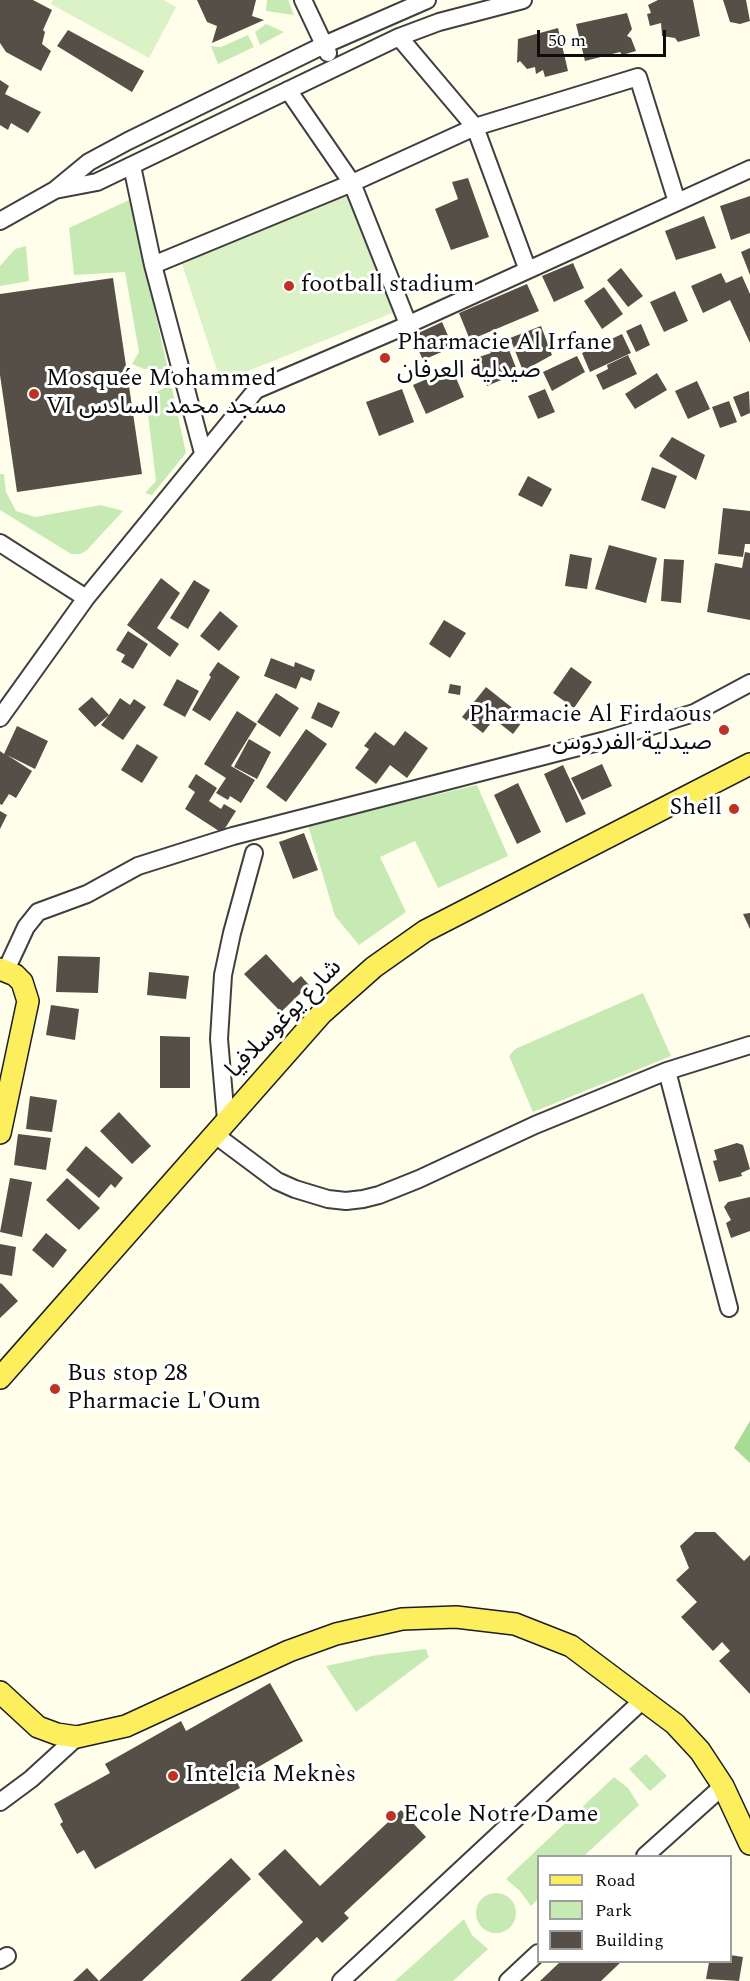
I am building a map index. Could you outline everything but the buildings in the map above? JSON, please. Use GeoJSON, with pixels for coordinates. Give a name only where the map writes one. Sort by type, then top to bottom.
{"type":"FeatureCollection","features":[{"type":"Feature","properties":{"kind":"main road","name":"شارع يوغوسلافيا"},"geometry":{"type":"LineString","coordinates":[[0,1378],[321,1014],[374,967],[425,931],[750,764]]}},
{"type":"Feature","properties":{"kind":"main road"},"geometry":{"type":"LineString","coordinates":[[0,1133],[28,1001],[22,982],[3,970]]}},
{"type":"Feature","properties":{"kind":"main road"},"geometry":{"type":"LineString","coordinates":[[0,1692],[38,1727],[57,1734],[77,1737],[126,1726],[289,1651],[336,1634],[402,1619],[456,1617],[515,1624],[571,1646],[644,1699],[691,1740],[723,1786],[750,1844]]}},
{"type":"Feature","properties":{"kind":"street"},"geometry":{"type":"LineString","coordinates":[[303,0],[334,67]]}},
{"type":"Feature","properties":{"kind":"street"},"geometry":{"type":"LineString","coordinates":[[0,221],[55,190],[89,162],[324,45],[428,0]]}},
{"type":"Feature","properties":{"kind":"street"},"geometry":{"type":"LineString","coordinates":[[55,190],[97,182],[399,37],[439,22],[523,0]]}},
{"type":"Feature","properties":{"kind":"street"},"geometry":{"type":"LineString","coordinates":[[399,37],[475,127],[527,268]]}},
{"type":"Feature","properties":{"kind":"street"},"geometry":{"type":"LineString","coordinates":[[153,265],[351,183],[475,127],[638,77],[677,202]]}},
{"type":"Feature","properties":{"kind":"street"},"geometry":{"type":"LineString","coordinates":[[288,90],[351,183],[408,324]]}},
{"type":"Feature","properties":{"kind":"street"},"geometry":{"type":"LineString","coordinates":[[132,166],[153,265],[203,453]]}},
{"type":"Feature","properties":{"kind":"street"},"geometry":{"type":"LineString","coordinates":[[0,718],[86,598],[256,390],[408,324],[527,268],[750,169]]}},
{"type":"Feature","properties":{"kind":"street"},"geometry":{"type":"LineString","coordinates":[[0,543],[86,598]]}},
{"type":"Feature","properties":{"kind":"street"},"geometry":{"type":"LineString","coordinates":[[3,970],[26,927],[38,912],[87,894],[138,866],[232,836],[606,740],[694,713],[750,683]]}},
{"type":"Feature","properties":{"kind":"street"},"geometry":{"type":"LineString","coordinates":[[254,853],[223,975],[219,1039],[220,1127],[277,1181],[306,1192],[346,1201],[379,1195],[535,1125],[667,1071],[750,1045]]}},
{"type":"Feature","properties":{"kind":"street"},"geometry":{"type":"LineString","coordinates":[[667,1071],[729,1308]]}},
{"type":"Feature","properties":{"kind":"street"},"geometry":{"type":"LineString","coordinates":[[341,1981],[644,1699]]}},
{"type":"Feature","properties":{"kind":"street"},"geometry":{"type":"LineString","coordinates":[[0,1802],[31,1779],[77,1737]]}},
{"type":"Feature","properties":{"kind":"street"},"geometry":{"type":"LineString","coordinates":[[647,1855],[723,1786]]}},
{"type":"Feature","properties":{"kind":"street"},"geometry":{"type":"LineString","coordinates":[[508,1981],[537,1954]]}},
{"type":"Feature","properties":{"kind":"green space"},"geometry":{"type":"Polygon","coordinates":[[[53,0],[164,0],[176,7],[149,58],[51,4],[53,0]]]}},
{"type":"Feature","properties":{"kind":"green space"},"geometry":{"type":"Polygon","coordinates":[[[267,0],[288,0],[294,15],[266,11],[267,0]]]}},
{"type":"Feature","properties":{"kind":"green space"},"geometry":{"type":"Polygon","coordinates":[[[266,24],[284,32],[260,45],[255,32],[266,24]]]}},
{"type":"Feature","properties":{"kind":"green space"},"geometry":{"type":"Polygon","coordinates":[[[248,35],[254,47],[218,64],[211,46],[221,47],[248,35]]]}},
{"type":"Feature","properties":{"kind":"green space","name":"football stadium"},"geometry":{"type":"Polygon","coordinates":[[[353,188],[397,311],[221,382],[181,261],[353,188]]]}},
{"type":"Feature","properties":{"kind":"green space"},"geometry":{"type":"Polygon","coordinates":[[[129,200],[168,369],[144,369],[132,364],[139,352],[125,272],[74,275],[69,228],[129,200]]]}},
{"type":"Feature","properties":{"kind":"green space"},"geometry":{"type":"Polygon","coordinates":[[[26,246],[29,281],[0,286],[0,266],[15,249],[26,246]]]}},
{"type":"Feature","properties":{"kind":"green space"},"geometry":{"type":"Polygon","coordinates":[[[171,384],[186,453],[152,495],[145,493],[156,481],[146,398],[171,384]]]}},
{"type":"Feature","properties":{"kind":"green space"},"geometry":{"type":"Polygon","coordinates":[[[0,474],[4,474],[6,492],[16,511],[35,517],[101,505],[123,511],[86,551],[71,554],[0,510],[0,474]]]}},
{"type":"Feature","properties":{"kind":"green space"},"geometry":{"type":"Polygon","coordinates":[[[477,785],[508,856],[438,888],[415,841],[380,857],[406,912],[359,945],[335,916],[308,825],[477,785]]]}},
{"type":"Feature","properties":{"kind":"green space"},"geometry":{"type":"Polygon","coordinates":[[[643,993],[671,1056],[533,1112],[509,1056],[515,1049],[643,993]]]}},
{"type":"Feature","properties":{"kind":"green space"},"geometry":{"type":"Polygon","coordinates":[[[750,1421],[750,1463],[734,1448],[750,1421]]]}},
{"type":"Feature","properties":{"kind":"green space"},"geometry":{"type":"Polygon","coordinates":[[[426,1649],[429,1657],[356,1712],[326,1666],[377,1655],[426,1649]]]}},
{"type":"Feature","properties":{"kind":"green space"},"geometry":{"type":"Polygon","coordinates":[[[646,1754],[667,1776],[650,1791],[629,1769],[646,1754]]]}},
{"type":"Feature","properties":{"kind":"green space"},"geometry":{"type":"Polygon","coordinates":[[[614,1777],[628,1788],[639,1805],[585,1855],[537,1855],[537,1900],[531,1906],[520,1891],[506,1879],[614,1777]]]}},
{"type":"Feature","properties":{"kind":"green space"},"geometry":{"type":"Polygon","coordinates":[[[496,1893],[504,1894],[510,1899],[515,1905],[515,1921],[510,1927],[504,1932],[496,1933],[488,1932],[482,1927],[477,1921],[476,1913],[477,1905],[482,1899],[488,1894],[496,1893]]]}},
{"type":"Feature","properties":{"kind":"green space"},"geometry":{"type":"Polygon","coordinates":[[[464,1919],[472,1935],[488,1949],[453,1981],[395,1981],[464,1919]]]}},
{"type":"Feature","properties":{"kind":"place","name":"football stadium"},"geometry":{"type":"Point","coordinates":[289,286]}},
{"type":"Feature","properties":{"kind":"place","name":"Pharmacie Al Irfane صيدلية العرفان"},"geometry":{"type":"Point","coordinates":[385,358]}},
{"type":"Feature","properties":{"kind":"place","name":"Mosquée Mohammed VI مسجد محمد السادس"},"geometry":{"type":"Point","coordinates":[34,394]}},
{"type":"Feature","properties":{"kind":"place","name":"Pharmacie Al Firdaous صيدلية الفردوس"},"geometry":{"type":"Point","coordinates":[724,730]}},
{"type":"Feature","properties":{"kind":"place","name":"Shell"},"geometry":{"type":"Point","coordinates":[734,809]}},
{"type":"Feature","properties":{"kind":"place","name":"Bus stop 28 Pharmacie L'Oum"},"geometry":{"type":"Point","coordinates":[55,1389]}},
{"type":"Feature","properties":{"kind":"place","name":"Intelcia Meknès"},"geometry":{"type":"Point","coordinates":[173,1776]}},
{"type":"Feature","properties":{"kind":"place","name":"Ecole Notre Dame"},"geometry":{"type":"Point","coordinates":[391,1816]}}]}
